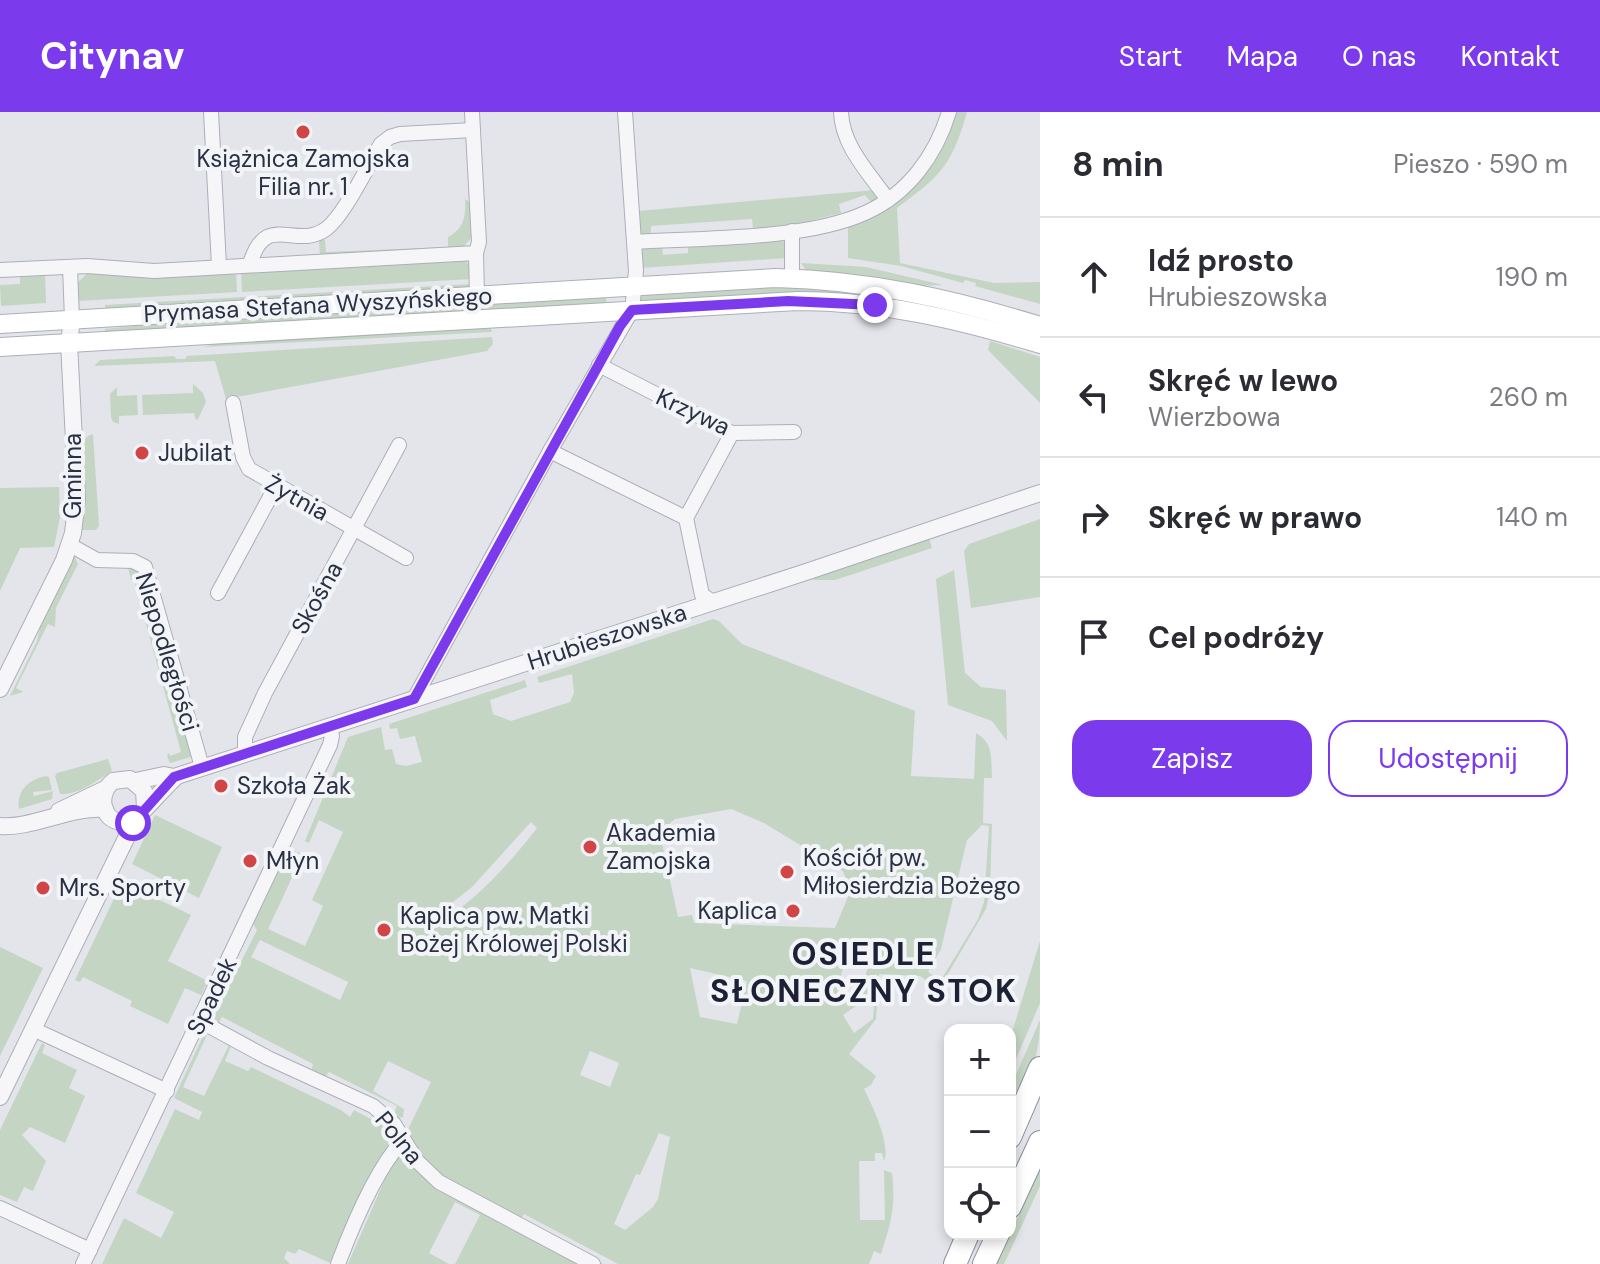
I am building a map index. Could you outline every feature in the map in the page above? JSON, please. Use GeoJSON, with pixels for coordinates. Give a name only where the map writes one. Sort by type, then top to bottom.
{"type":"FeatureCollection","features":[{"type":"Feature","properties":{"kind":"highway"},"geometry":{"type":"LineString","coordinates":[[1016,1123],[1040,1068]]}},
{"type":"Feature","properties":{"kind":"highway"},"geometry":{"type":"LineString","coordinates":[[1016,1194],[1040,1142]]}},
{"type":"Feature","properties":{"kind":"highway"},"geometry":{"type":"LineString","coordinates":[[955,1264],[965,1240]]}},
{"type":"Feature","properties":{"kind":"highway"},"geometry":{"type":"LineString","coordinates":[[984,1264],[995,1240]]}},
{"type":"Feature","properties":{"kind":"main road","name":"Prymasa Stefana Wyszyńskiego"},"geometry":{"type":"LineString","coordinates":[[0,324],[792,279],[845,281],[919,293],[1040,326]]}},
{"type":"Feature","properties":{"kind":"main road","name":"Prymasa Stefana Wyszyńskiego"},"geometry":{"type":"LineString","coordinates":[[0,347],[788,301],[853,303],[931,314],[1040,344]]}},
{"type":"Feature","properties":{"kind":"street"},"geometry":{"type":"LineString","coordinates":[[211,112],[219,266]]}},
{"type":"Feature","properties":{"kind":"street"},"geometry":{"type":"LineString","coordinates":[[472,112],[479,242],[476,253],[477,296]]}},
{"type":"Feature","properties":{"kind":"street"},"geometry":{"type":"LineString","coordinates":[[414,699],[550,451],[632,310],[636,286],[625,112]]}},
{"type":"Feature","properties":{"kind":"street"},"geometry":{"type":"LineString","coordinates":[[841,112],[845,137],[888,200]]}},
{"type":"Feature","properties":{"kind":"street"},"geometry":{"type":"LineString","coordinates":[[634,242],[792,231],[853,217],[888,200],[922,167],[938,141],[949,112]]}},
{"type":"Feature","properties":{"kind":"street"},"geometry":{"type":"LineString","coordinates":[[250,264],[256,245],[263,238],[314,234],[330,226],[381,144],[390,137],[473,130]]}},
{"type":"Feature","properties":{"kind":"street"},"geometry":{"type":"LineString","coordinates":[[792,231],[792,279]]}},
{"type":"Feature","properties":{"kind":"street"},"geometry":{"type":"LineString","coordinates":[[0,270],[70,267],[154,271],[476,253]]}},
{"type":"Feature","properties":{"kind":"street"},"geometry":{"type":"LineString","coordinates":[[70,267],[72,319]]}},
{"type":"Feature","properties":{"kind":"street","name":"Gminna"},"geometry":{"type":"LineString","coordinates":[[0,689],[70,545],[77,499],[69,343],[72,319]]}},
{"type":"Feature","properties":{"kind":"street","name":"Krzywa"},"geometry":{"type":"LineString","coordinates":[[599,365],[732,433],[794,432]]}},
{"type":"Feature","properties":{"kind":"street","name":"Żytnia"},"geometry":{"type":"LineString","coordinates":[[233,403],[247,465],[276,486],[406,558]]}},
{"type":"Feature","properties":{"kind":"street"},"geometry":{"type":"LineString","coordinates":[[713,602],[702,595],[686,518],[732,433]]}},
{"type":"Feature","properties":{"kind":"street","name":"Skośna"},"geometry":{"type":"LineString","coordinates":[[245,753],[246,733],[265,693],[399,445]]}},
{"type":"Feature","properties":{"kind":"street"},"geometry":{"type":"LineString","coordinates":[[550,451],[686,518]]}},
{"type":"Feature","properties":{"kind":"street"},"geometry":{"type":"LineString","coordinates":[[218,593],[276,486]]}},
{"type":"Feature","properties":{"kind":"street","name":"Hrubieszowska"},"geometry":{"type":"LineString","coordinates":[[109,871],[140,813],[174,777],[1040,493]]}},
{"type":"Feature","properties":{"kind":"street","name":"Niepodległości"},"geometry":{"type":"LineString","coordinates":[[70,545],[94,559],[133,561],[145,567],[202,767]]}},
{"type":"Feature","properties":{"kind":"street","name":"Spadek"},"geometry":{"type":"LineString","coordinates":[[87,1257],[330,745],[332,736],[329,726]]}},
{"type":"Feature","properties":{"kind":"street","name":"Hrubieszowska"},"geometry":{"type":"LineString","coordinates":[[136,781],[164,775],[174,777]]}},
{"type":"Feature","properties":{"kind":"street"},"geometry":{"type":"LineString","coordinates":[[3,831],[55,815],[108,814],[123,822],[140,813],[144,791],[136,781],[119,779],[105,789],[66,806],[55,815]]}},
{"type":"Feature","properties":{"kind":"street"},"geometry":{"type":"LineString","coordinates":[[0,1097],[109,871],[115,832],[102,801],[105,789]]}},
{"type":"Feature","properties":{"kind":"street","name":"Polna"},"geometry":{"type":"LineString","coordinates":[[200,1021],[268,1058],[373,1106],[394,1124],[417,1161],[439,1182],[593,1264]]}},
{"type":"Feature","properties":{"kind":"street"},"geometry":{"type":"LineString","coordinates":[[33,1029],[167,1091]]}},
{"type":"Feature","properties":{"kind":"street"},"geometry":{"type":"LineString","coordinates":[[338,1264],[384,1168],[403,1140]]}},
{"type":"Feature","properties":{"kind":"street"},"geometry":{"type":"LineString","coordinates":[[0,1208],[87,1257]]}},
{"type":"Feature","properties":{"kind":"green space"},"geometry":{"type":"Polygon","coordinates":[[[955,112],[967,112],[950,157],[935,178],[897,208],[900,263],[994,283],[1040,282],[1040,304],[975,286],[976,283],[965,280],[963,283],[901,266],[848,258],[848,224],[888,203],[916,183],[938,155],[955,112]]]}},
{"type":"Feature","properties":{"kind":"green space"},"geometry":{"type":"Polygon","coordinates":[[[875,190],[879,197],[871,202],[865,195],[839,204],[841,213],[801,223],[753,229],[752,219],[651,226],[651,236],[641,235],[638,211],[875,190]]]}},
{"type":"Feature","properties":{"kind":"green space"},"geometry":{"type":"Polygon","coordinates":[[[465,199],[471,203],[473,236],[464,246],[320,256],[319,240],[325,240],[326,252],[448,247],[448,237],[458,230],[463,221],[465,199]]]}},
{"type":"Feature","properties":{"kind":"green space"},"geometry":{"type":"Polygon","coordinates":[[[781,240],[786,244],[787,258],[641,268],[644,248],[662,246],[663,255],[688,253],[688,244],[781,240]]]}},
{"type":"Feature","properties":{"kind":"green space"},"geometry":{"type":"Polygon","coordinates":[[[464,260],[470,265],[472,279],[242,292],[241,271],[464,260]]]}},
{"type":"Feature","properties":{"kind":"green space"},"geometry":{"type":"Polygon","coordinates":[[[801,263],[866,267],[943,285],[918,286],[807,271],[801,263]]]}},
{"type":"Feature","properties":{"kind":"green space"},"geometry":{"type":"Polygon","coordinates":[[[236,271],[237,292],[77,301],[78,282],[89,272],[236,271]]]}},
{"type":"Feature","properties":{"kind":"green space"},"geometry":{"type":"Polygon","coordinates":[[[20,273],[45,273],[46,303],[1,306],[0,285],[20,284],[20,273]]]}},
{"type":"Feature","properties":{"kind":"green space"},"geometry":{"type":"Polygon","coordinates":[[[471,284],[467,290],[105,312],[105,305],[471,284]]]}},
{"type":"Feature","properties":{"kind":"green space"},"geometry":{"type":"Polygon","coordinates":[[[793,285],[937,303],[964,316],[643,304],[639,298],[641,294],[793,285]]]}},
{"type":"Feature","properties":{"kind":"green space"},"geometry":{"type":"Polygon","coordinates":[[[605,295],[607,303],[105,335],[105,329],[205,318],[605,295]]]}},
{"type":"Feature","properties":{"kind":"green space"},"geometry":{"type":"Polygon","coordinates":[[[490,326],[492,332],[204,347],[228,340],[490,326]]]}},
{"type":"Feature","properties":{"kind":"green space"},"geometry":{"type":"Polygon","coordinates":[[[492,337],[493,344],[487,351],[226,399],[215,361],[94,366],[100,360],[174,356],[185,359],[187,356],[492,337]]]}},
{"type":"Feature","properties":{"kind":"green space"},"geometry":{"type":"Polygon","coordinates":[[[990,341],[1040,357],[1040,403],[988,350],[990,341]]]}},
{"type":"Feature","properties":{"kind":"green space"},"geometry":{"type":"Polygon","coordinates":[[[193,384],[203,393],[206,402],[198,419],[194,413],[143,415],[142,395],[193,393],[193,384]]]}},
{"type":"Feature","properties":{"kind":"green space"},"geometry":{"type":"Polygon","coordinates":[[[117,387],[117,396],[137,395],[138,415],[119,416],[119,424],[113,422],[111,417],[110,394],[117,387]]]}},
{"type":"Feature","properties":{"kind":"green space"},"geometry":{"type":"Polygon","coordinates":[[[93,434],[99,526],[96,530],[81,530],[82,443],[93,434]]]}},
{"type":"Feature","properties":{"kind":"green space"},"geometry":{"type":"Polygon","coordinates":[[[59,487],[60,517],[54,547],[20,548],[0,591],[0,488],[59,487]]]}},
{"type":"Feature","properties":{"kind":"green space"},"geometry":{"type":"Polygon","coordinates":[[[1040,519],[1040,597],[971,608],[964,551],[969,544],[1040,519]]]}},
{"type":"Feature","properties":{"kind":"green space"},"geometry":{"type":"Polygon","coordinates":[[[929,538],[932,548],[835,580],[813,580],[816,576],[929,538]]]}},
{"type":"Feature","properties":{"kind":"green space"},"geometry":{"type":"Polygon","coordinates":[[[74,555],[78,564],[56,608],[55,627],[48,624],[16,688],[23,692],[10,696],[37,641],[43,616],[74,555]]]}},
{"type":"Feature","properties":{"kind":"green space"},"geometry":{"type":"Polygon","coordinates":[[[128,567],[139,570],[183,723],[180,724],[182,732],[186,731],[191,757],[170,763],[169,753],[170,756],[181,752],[128,567]]]}},
{"type":"Feature","properties":{"kind":"green space"},"geometry":{"type":"Polygon","coordinates":[[[954,570],[965,673],[981,687],[1006,690],[1007,741],[992,721],[948,705],[936,579],[954,570]]]}},
{"type":"Feature","properties":{"kind":"green space"},"geometry":{"type":"Polygon","coordinates":[[[713,619],[719,621],[742,644],[915,711],[911,776],[974,779],[976,733],[986,742],[992,778],[984,778],[983,823],[992,824],[990,891],[986,909],[939,989],[920,976],[879,974],[876,1019],[849,1054],[876,1076],[871,1085],[864,1089],[885,1145],[884,1161],[882,1153],[875,1153],[875,1161],[859,1161],[860,1220],[885,1220],[884,1170],[892,1173],[890,1223],[881,1254],[874,1251],[869,1264],[618,1264],[524,1214],[520,1220],[603,1264],[455,1264],[480,1215],[455,1202],[429,1253],[449,1264],[348,1264],[431,1082],[388,1061],[373,1091],[404,1109],[403,1117],[396,1118],[393,1116],[397,1106],[329,1072],[324,1078],[311,1072],[313,1064],[222,1017],[218,1024],[211,1021],[257,930],[253,924],[286,853],[292,850],[303,854],[268,929],[305,946],[323,906],[312,900],[343,832],[319,820],[309,843],[305,841],[348,737],[381,727],[385,750],[392,749],[396,764],[406,766],[422,762],[415,736],[400,739],[397,728],[390,729],[389,724],[525,680],[527,687],[490,700],[493,714],[511,721],[570,702],[574,693],[572,674],[539,683],[537,677],[713,619]],[[731,809],[675,819],[668,825],[670,836],[661,839],[678,917],[692,915],[694,923],[835,928],[850,892],[843,871],[764,823],[731,809]],[[531,822],[472,887],[438,914],[443,921],[470,901],[537,828],[531,822]],[[982,825],[967,840],[941,949],[928,972],[941,980],[978,919],[984,902],[989,826],[982,825]],[[260,940],[251,957],[340,1000],[348,982],[260,940]],[[845,961],[837,990],[861,996],[868,966],[845,961]],[[690,968],[700,1017],[737,1024],[747,981],[690,968]],[[875,993],[843,1015],[854,1033],[873,1019],[875,993]],[[590,1051],[580,1075],[610,1087],[619,1063],[590,1051]],[[659,1133],[640,1175],[636,1174],[614,1224],[625,1230],[653,1207],[658,1199],[670,1137],[659,1133]]]}},
{"type":"Feature","properties":{"kind":"green space"},"geometry":{"type":"Polygon","coordinates":[[[108,759],[112,771],[81,790],[60,794],[55,776],[57,773],[108,759]]]}},
{"type":"Feature","properties":{"kind":"green space"},"geometry":{"type":"Polygon","coordinates":[[[46,776],[52,790],[33,792],[34,796],[53,791],[52,799],[19,809],[25,787],[46,776]]]}},
{"type":"Feature","properties":{"kind":"green space"},"geometry":{"type":"Polygon","coordinates":[[[155,815],[222,847],[199,898],[132,864],[155,815]]]}},
{"type":"Feature","properties":{"kind":"green space"},"geometry":{"type":"Polygon","coordinates":[[[122,882],[191,915],[168,961],[208,981],[201,995],[185,988],[168,1024],[130,1006],[132,1001],[83,977],[80,982],[75,980],[122,882]]]}},
{"type":"Feature","properties":{"kind":"green space"},"geometry":{"type":"Polygon","coordinates":[[[1040,941],[1040,1003],[1016,1059],[1015,1024],[1040,941]]]}},
{"type":"Feature","properties":{"kind":"green space"},"geometry":{"type":"Polygon","coordinates":[[[0,947],[43,968],[0,1056],[0,947]]]}},
{"type":"Feature","properties":{"kind":"green space"},"geometry":{"type":"Polygon","coordinates":[[[1040,1020],[1035,1060],[1016,1110],[1016,1074],[1040,1020]]]}},
{"type":"Feature","properties":{"kind":"green space"},"geometry":{"type":"Polygon","coordinates":[[[204,1034],[207,1035],[183,1087],[204,1096],[229,1045],[225,1061],[248,1071],[251,1067],[350,1117],[354,1110],[395,1132],[330,1263],[299,1249],[295,1254],[287,1251],[284,1258],[290,1264],[102,1264],[124,1218],[161,1238],[174,1212],[136,1193],[175,1109],[199,1120],[202,1112],[174,1098],[204,1034]]]}},
{"type":"Feature","properties":{"kind":"green space"},"geometry":{"type":"Polygon","coordinates":[[[42,1043],[45,1045],[42,1053],[77,1070],[69,1088],[85,1096],[65,1143],[30,1127],[22,1135],[46,1161],[33,1191],[24,1187],[17,1202],[0,1195],[0,1130],[42,1043]]]}},
{"type":"Feature","properties":{"kind":"green space"},"geometry":{"type":"Polygon","coordinates":[[[1040,1170],[1040,1186],[1016,1238],[1016,1221],[1040,1170]]]}},
{"type":"Feature","properties":{"kind":"green space"},"geometry":{"type":"Polygon","coordinates":[[[1007,1240],[1015,1240],[1004,1264],[996,1264],[1007,1240]]]}},
{"type":"Feature","properties":{"kind":"place","name":"Książnica Zamojska Filia nr. 1"},"geometry":{"type":"Point","coordinates":[303,132]}},
{"type":"Feature","properties":{"kind":"place","name":"Jubilat"},"geometry":{"type":"Point","coordinates":[142,453]}},
{"type":"Feature","properties":{"kind":"place","name":"Szkoła Żak"},"geometry":{"type":"Point","coordinates":[221,786]}},
{"type":"Feature","properties":{"kind":"place","name":"Akademia Zamojska"},"geometry":{"type":"Point","coordinates":[590,847]}},
{"type":"Feature","properties":{"kind":"place","name":"Młyn"},"geometry":{"type":"Point","coordinates":[250,861]}},
{"type":"Feature","properties":{"kind":"place","name":"Kościół pw. Miłosierdzia Bożego"},"geometry":{"type":"Point","coordinates":[787,872]}},
{"type":"Feature","properties":{"kind":"place","name":"Mrs. Sporty"},"geometry":{"type":"Point","coordinates":[43,888]}},
{"type":"Feature","properties":{"kind":"place","name":"Kaplica"},"geometry":{"type":"Point","coordinates":[793,911]}},
{"type":"Feature","properties":{"kind":"place","name":"Kaplica pw. Matki Bożej Królowej Polski"},"geometry":{"type":"Point","coordinates":[384,930]}},
{"type":"Feature","properties":{"kind":"district","name":"OSIEDLE SŁONECZNY STOK"},"geometry":{"type":"Point","coordinates":[864,972]}},
{"type":"Feature","properties":{"kind":"route"},"geometry":{"type":"LineString","coordinates":[[133,823],[174,777],[414,699],[620,326],[632,310],[788,301],[875,305]]}}]}
